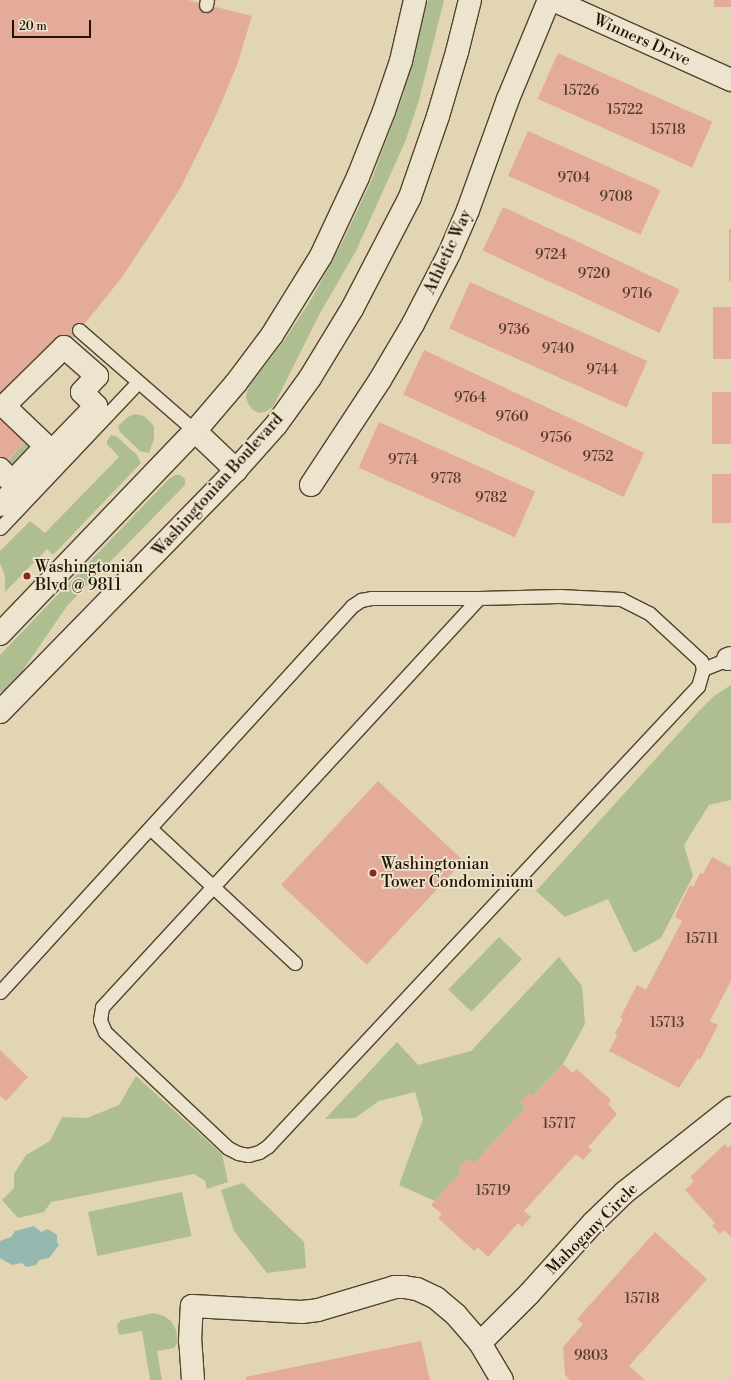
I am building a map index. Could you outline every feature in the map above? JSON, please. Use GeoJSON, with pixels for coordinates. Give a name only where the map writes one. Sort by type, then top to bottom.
{"type":"FeatureCollection","features":[{"type":"Feature","properties":{"kind":"street"},"geometry":{"type":"LineString","coordinates":[[0,634],[195,431],[236,384],[272,335],[321,256],[358,177],[384,111],[401,61],[415,0]]}},
{"type":"Feature","properties":{"kind":"street","name":"Washingtonian Boulevard"},"geometry":{"type":"LineString","coordinates":[[0,712],[236,470],[276,425],[310,378],[352,309],[410,197],[438,116],[457,52],[470,0]]}},
{"type":"Feature","properties":{"kind":"street","name":"Athletic Way"},"geometry":{"type":"LineString","coordinates":[[310,485],[380,380],[410,330],[449,254],[468,210],[501,119],[549,0]]}},
{"type":"Feature","properties":{"kind":"street","name":"Winners Drive"},"geometry":{"type":"LineString","coordinates":[[553,0],[731,80]]}},
{"type":"Feature","properties":{"kind":"street"},"geometry":{"type":"LineString","coordinates":[[0,469],[9,479],[15,479],[46,446],[4,406],[64,347],[97,376],[82,392],[96,406],[0,505]]}},
{"type":"Feature","properties":{"kind":"street"},"geometry":{"type":"LineString","coordinates":[[195,431],[236,470]]}},
{"type":"Feature","properties":{"kind":"street"},"geometry":{"type":"LineString","coordinates":[[0,486],[0,494]]}},
{"type":"Feature","properties":{"kind":"street","name":"Mahogany Circle"},"geometry":{"type":"LineString","coordinates":[[480,1343],[529,1294],[593,1223],[626,1192],[731,1108]]}},
{"type":"Feature","properties":{"kind":"street"},"geometry":{"type":"LineString","coordinates":[[193,1380],[190,1341],[192,1306],[302,1312],[318,1310],[395,1287],[404,1287],[417,1290],[436,1298],[456,1315],[480,1343],[502,1380]]}},
{"type":"Feature","properties":{"kind":"lane"},"geometry":{"type":"LineString","coordinates":[[79,330],[195,431]]}},
{"type":"Feature","properties":{"kind":"lane"},"geometry":{"type":"LineString","coordinates":[[0,528],[138,382]]}},
{"type":"Feature","properties":{"kind":"lane"},"geometry":{"type":"LineString","coordinates":[[0,992],[356,603],[371,598],[559,596],[621,599],[651,614],[695,654],[701,662],[703,669],[698,686],[268,1146],[259,1152],[248,1155],[238,1153],[228,1148],[104,1032],[100,1020],[102,1007],[479,598]]}},
{"type":"Feature","properties":{"kind":"lane"},"geometry":{"type":"LineString","coordinates":[[703,669],[730,659]]}},
{"type":"Feature","properties":{"kind":"lane"},"geometry":{"type":"LineString","coordinates":[[150,828],[295,963]]}},
{"type":"Feature","properties":{"kind":"green space"},"geometry":{"type":"Polygon","coordinates":[[[428,0],[444,0],[419,100],[405,142],[356,251],[319,315],[273,407],[265,412],[259,413],[253,410],[249,405],[246,398],[247,391],[286,338],[312,298],[343,241],[372,179],[403,95],[428,0]]]}},
{"type":"Feature","properties":{"kind":"green space"},"geometry":{"type":"Polygon","coordinates":[[[135,414],[144,416],[154,426],[154,439],[149,453],[140,451],[120,432],[118,426],[128,417],[135,414]]]}},
{"type":"Feature","properties":{"kind":"green space"},"geometry":{"type":"Polygon","coordinates":[[[33,434],[46,446],[14,481],[1,468],[33,434]]]}},
{"type":"Feature","properties":{"kind":"green space"},"geometry":{"type":"Polygon","coordinates":[[[111,435],[117,437],[137,455],[141,463],[53,555],[47,549],[5,592],[5,576],[0,563],[0,551],[30,521],[45,533],[119,457],[107,444],[107,441],[111,435]]]}},
{"type":"Feature","properties":{"kind":"green space"},"geometry":{"type":"Polygon","coordinates":[[[175,475],[180,475],[185,479],[185,485],[67,606],[12,686],[7,690],[0,692],[0,655],[169,479],[175,475]]]}},
{"type":"Feature","properties":{"kind":"green space"},"geometry":{"type":"Polygon","coordinates":[[[731,685],[731,800],[709,805],[684,845],[693,876],[661,938],[634,953],[608,899],[565,917],[536,891],[699,711],[714,696],[731,685]]]}},
{"type":"Feature","properties":{"kind":"green space"},"geometry":{"type":"Polygon","coordinates":[[[499,937],[522,959],[471,1012],[448,990],[499,937]]]}},
{"type":"Feature","properties":{"kind":"green space"},"geometry":{"type":"Polygon","coordinates":[[[559,957],[582,986],[585,1024],[563,1064],[533,1096],[520,1102],[526,1107],[474,1164],[468,1159],[459,1168],[462,1171],[435,1201],[399,1185],[423,1119],[415,1092],[379,1101],[355,1118],[325,1119],[397,1042],[418,1065],[471,1051],[559,957]]]}},
{"type":"Feature","properties":{"kind":"green space"},"geometry":{"type":"Polygon","coordinates":[[[136,1076],[222,1154],[228,1182],[207,1189],[205,1181],[194,1174],[51,1202],[44,1212],[18,1218],[2,1200],[14,1188],[14,1174],[26,1155],[50,1141],[62,1117],[87,1118],[119,1105],[136,1076]]]}},
{"type":"Feature","properties":{"kind":"green space"},"geometry":{"type":"Polygon","coordinates":[[[243,1183],[304,1242],[306,1268],[267,1273],[234,1231],[221,1190],[243,1183]]]}},
{"type":"Feature","properties":{"kind":"green space"},"geometry":{"type":"Polygon","coordinates":[[[182,1192],[191,1236],[97,1256],[88,1212],[182,1192]]]}},
{"type":"Feature","properties":{"kind":"green space"},"geometry":{"type":"Polygon","coordinates":[[[154,1313],[164,1316],[171,1321],[176,1330],[178,1342],[174,1348],[157,1351],[162,1380],[150,1380],[142,1331],[119,1335],[117,1325],[121,1320],[154,1313]]]}},
{"type":"Feature","properties":{"kind":"water"},"geometry":{"type":"Polygon","coordinates":[[[34,1226],[41,1232],[48,1229],[57,1235],[57,1242],[59,1245],[49,1258],[39,1260],[36,1265],[26,1267],[22,1263],[12,1265],[0,1258],[0,1241],[11,1237],[15,1231],[34,1226]]]}},
{"type":"Feature","properties":{"kind":"building"},"geometry":{"type":"Polygon","coordinates":[[[0,0],[188,0],[252,16],[237,65],[214,120],[180,189],[123,276],[74,337],[4,406],[33,434],[0,468],[0,0]]]}},
{"type":"Feature","properties":{"kind":"building"},"geometry":{"type":"Polygon","coordinates":[[[714,0],[731,0],[731,7],[714,7],[714,0]]]}},
{"type":"Feature","properties":{"kind":"building"},"geometry":{"type":"Polygon","coordinates":[[[558,53],[712,122],[692,167],[538,99],[558,53]]]}},
{"type":"Feature","properties":{"kind":"building"},"geometry":{"type":"Polygon","coordinates":[[[528,131],[660,190],[641,235],[508,176],[528,131]]]}},
{"type":"Feature","properties":{"kind":"building"},"geometry":{"type":"Polygon","coordinates":[[[503,207],[680,289],[659,333],[483,251],[503,207]]]}},
{"type":"Feature","properties":{"kind":"building"},"geometry":{"type":"Polygon","coordinates":[[[729,229],[731,229],[731,281],[729,281],[729,229]]]}},
{"type":"Feature","properties":{"kind":"building"},"geometry":{"type":"Polygon","coordinates":[[[470,282],[647,361],[626,407],[449,329],[470,282]]]}},
{"type":"Feature","properties":{"kind":"building"},"geometry":{"type":"Polygon","coordinates":[[[713,307],[731,307],[731,359],[713,359],[713,307]]]}},
{"type":"Feature","properties":{"kind":"building"},"geometry":{"type":"Polygon","coordinates":[[[424,350],[644,453],[624,497],[403,394],[424,350]]]}},
{"type":"Feature","properties":{"kind":"building"},"geometry":{"type":"Polygon","coordinates":[[[712,392],[731,392],[731,444],[712,444],[712,392]]]}},
{"type":"Feature","properties":{"kind":"building"},"geometry":{"type":"Polygon","coordinates":[[[379,422],[535,492],[515,537],[359,468],[379,422]]]}},
{"type":"Feature","properties":{"kind":"building"},"geometry":{"type":"Polygon","coordinates":[[[712,474],[731,474],[731,523],[712,523],[712,474]]]}},
{"type":"Feature","properties":{"kind":"building","name":"Washingtonian Tower Condominium"},"geometry":{"type":"Polygon","coordinates":[[[378,781],[464,861],[367,965],[281,885],[378,781]]]}},
{"type":"Feature","properties":{"kind":"building"},"geometry":{"type":"Polygon","coordinates":[[[712,857],[731,867],[731,981],[710,1021],[718,1025],[700,1060],[698,1058],[679,1088],[609,1051],[617,1035],[615,1033],[623,1019],[620,1018],[637,985],[646,990],[682,921],[675,917],[690,885],[693,887],[700,873],[703,874],[712,857]]]}},
{"type":"Feature","properties":{"kind":"building"},"geometry":{"type":"Polygon","coordinates":[[[0,1050],[28,1077],[6,1101],[0,1096],[0,1050]]]}},
{"type":"Feature","properties":{"kind":"building"},"geometry":{"type":"Polygon","coordinates":[[[563,1064],[573,1073],[577,1069],[611,1100],[608,1104],[617,1114],[588,1147],[592,1150],[583,1160],[576,1154],[524,1211],[531,1217],[522,1227],[518,1223],[488,1257],[478,1247],[474,1251],[438,1218],[442,1214],[431,1205],[462,1171],[459,1168],[468,1158],[474,1164],[526,1107],[520,1102],[529,1092],[533,1096],[563,1064]]]}},
{"type":"Feature","properties":{"kind":"building"},"geometry":{"type":"Polygon","coordinates":[[[725,1144],[728,1148],[731,1145],[731,1237],[724,1230],[720,1234],[712,1226],[715,1223],[685,1190],[694,1181],[690,1177],[725,1144]]]}},
{"type":"Feature","properties":{"kind":"building"},"geometry":{"type":"Polygon","coordinates":[[[655,1232],[707,1279],[629,1366],[645,1380],[570,1380],[565,1375],[563,1347],[583,1324],[577,1319],[655,1232]]]}},
{"type":"Feature","properties":{"kind":"building"},"geometry":{"type":"Polygon","coordinates":[[[421,1341],[430,1380],[246,1380],[246,1377],[421,1341]]]}},
{"type":"Feature","properties":{"kind":"place","name":"Washingtonian Blvd @ 9811"},"geometry":{"type":"Point","coordinates":[27,576]}},
{"type":"Feature","properties":{"kind":"place","name":"Washingtonian Tower Condominium"},"geometry":{"type":"Point","coordinates":[373,873]}}]}
